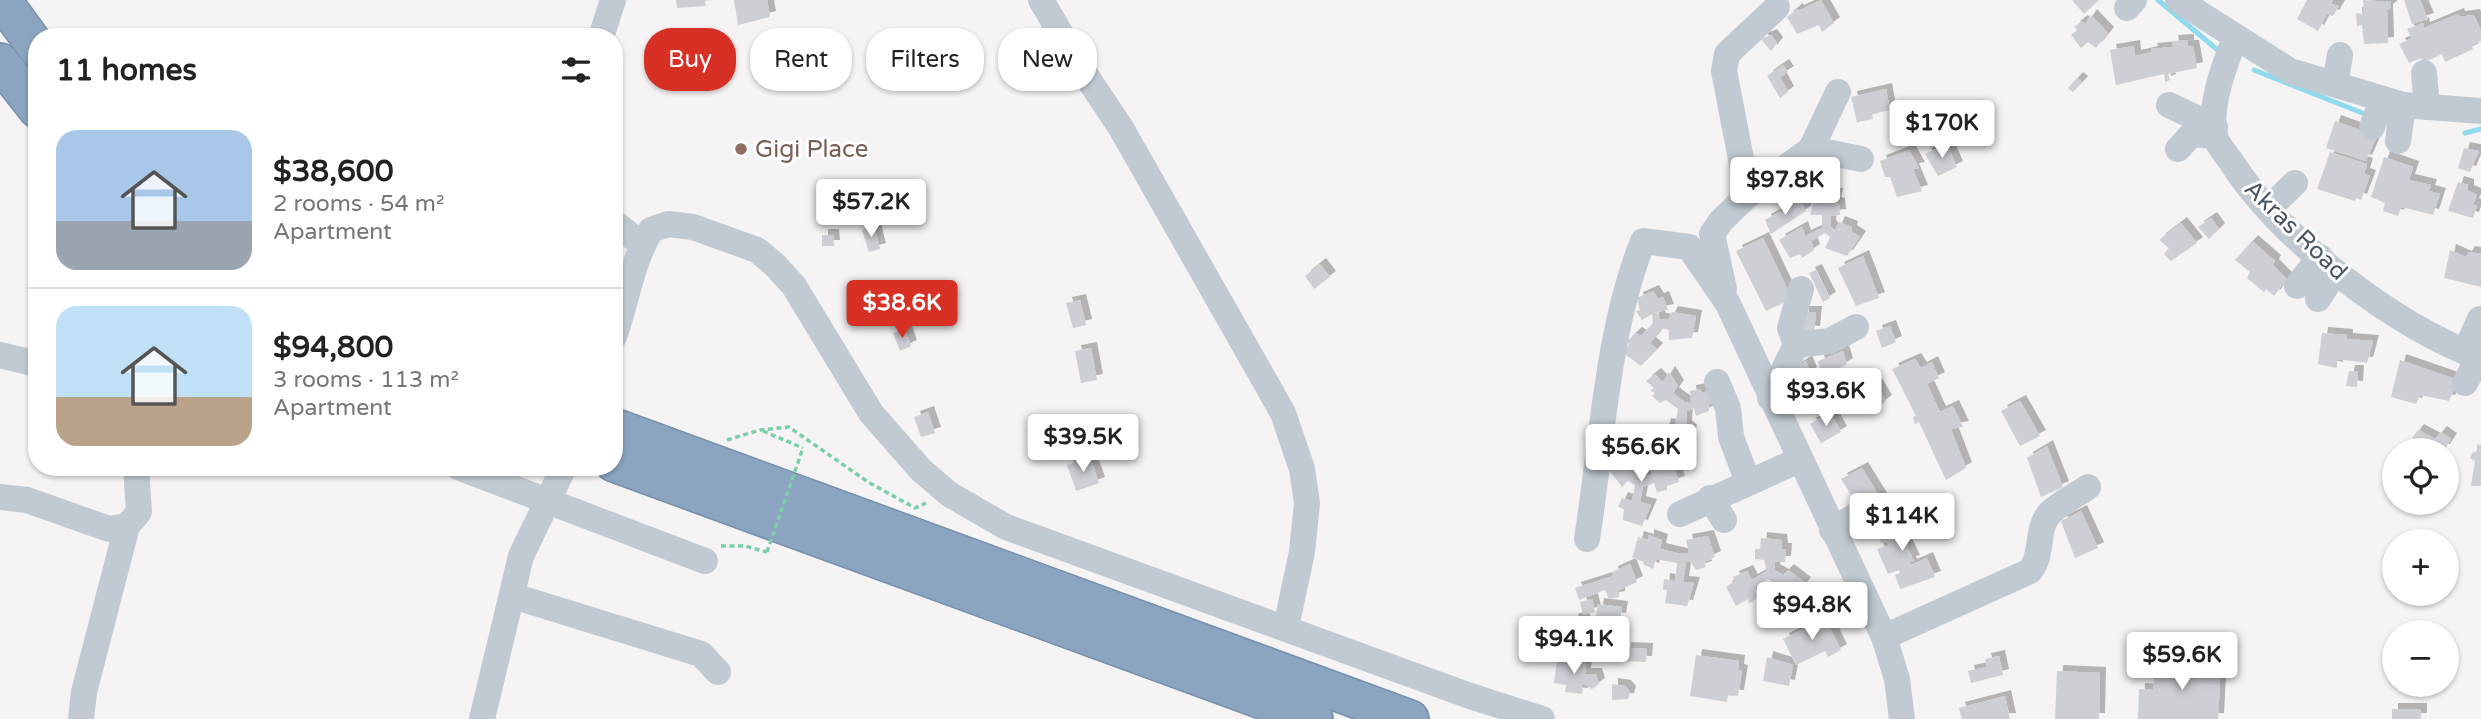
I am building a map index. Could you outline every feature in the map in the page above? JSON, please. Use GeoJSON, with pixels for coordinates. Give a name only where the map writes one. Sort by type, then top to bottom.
{"type":"FeatureCollection","features":[{"type":"Feature","properties":{"kind":"highway"},"geometry":{"type":"LineString","coordinates":[[2,0],[28,36]]}},
{"type":"Feature","properties":{"kind":"highway"},"geometry":{"type":"LineString","coordinates":[[0,62],[28,98]]}},
{"type":"Feature","properties":{"kind":"highway"},"geometry":{"type":"LineString","coordinates":[[623,430],[1410,719]]}},
{"type":"Feature","properties":{"kind":"highway"},"geometry":{"type":"LineString","coordinates":[[623,466],[1314,719]]}},
{"type":"Feature","properties":{"kind":"street"},"geometry":{"type":"LineString","coordinates":[[604,28],[613,0]]}},
{"type":"Feature","properties":{"kind":"street"},"geometry":{"type":"LineString","coordinates":[[1041,0],[1079,65],[1121,128],[1283,413],[1302,469],[1307,503],[1302,552],[1286,627]]}},
{"type":"Feature","properties":{"kind":"street"},"geometry":{"type":"LineString","coordinates":[[2178,0],[2290,71],[2404,103],[2481,111]]}},
{"type":"Feature","properties":{"kind":"street"},"geometry":{"type":"LineString","coordinates":[[1748,195],[1724,71],[1727,54],[1777,7]]}},
{"type":"Feature","properties":{"kind":"street"},"geometry":{"type":"LineString","coordinates":[[2215,132],[2217,87],[2235,38]]}},
{"type":"Feature","properties":{"kind":"street"},"geometry":{"type":"LineString","coordinates":[[2335,84],[2340,55]]}},
{"type":"Feature","properties":{"kind":"street"},"geometry":{"type":"LineString","coordinates":[[2372,127],[2404,103],[2424,73]]}},
{"type":"Feature","properties":{"kind":"street"},"geometry":{"type":"LineString","coordinates":[[1728,304],[1712,234],[1720,221],[1748,195],[1811,149],[1838,92]]}},
{"type":"Feature","properties":{"kind":"street"},"geometry":{"type":"LineString","coordinates":[[2398,141],[2404,103]]}},
{"type":"Feature","properties":{"kind":"street"},"geometry":{"type":"LineString","coordinates":[[2169,105],[2215,132]]}},
{"type":"Feature","properties":{"kind":"street"},"geometry":{"type":"LineString","coordinates":[[2178,149],[2192,134],[2215,132]]}},
{"type":"Feature","properties":{"kind":"street","name":"Akras Road"},"geometry":{"type":"LineString","coordinates":[[2215,132],[2245,183],[2327,265],[2371,298],[2475,355]]}},
{"type":"Feature","properties":{"kind":"street"},"geometry":{"type":"LineString","coordinates":[[1811,149],[1861,159]]}},
{"type":"Feature","properties":{"kind":"street"},"geometry":{"type":"LineString","coordinates":[[2269,208],[2295,183]]}},
{"type":"Feature","properties":{"kind":"street"},"geometry":{"type":"LineString","coordinates":[[623,312],[633,266],[651,230],[668,224],[693,227],[757,250],[794,286],[871,413],[921,470],[949,494],[1006,527],[1469,696],[1542,719]]}},
{"type":"Feature","properties":{"kind":"street"},"geometry":{"type":"LineString","coordinates":[[623,229],[642,245]]}},
{"type":"Feature","properties":{"kind":"street"},"geometry":{"type":"LineString","coordinates":[[1587,539],[1609,379],[1630,274],[1643,241],[1689,247],[1728,304],[1832,530],[1863,567],[1897,679],[1902,719]]}},
{"type":"Feature","properties":{"kind":"street"},"geometry":{"type":"LineString","coordinates":[[2307,293],[2327,265]]}},
{"type":"Feature","properties":{"kind":"street"},"geometry":{"type":"LineString","coordinates":[[1770,398],[1796,345],[1790,328],[1801,289]]}},
{"type":"Feature","properties":{"kind":"street"},"geometry":{"type":"LineString","coordinates":[[2465,383],[2475,355],[2480,319]]}},
{"type":"Feature","properties":{"kind":"street"},"geometry":{"type":"LineString","coordinates":[[1796,345],[1830,341],[1856,327]]}},
{"type":"Feature","properties":{"kind":"street"},"geometry":{"type":"LineString","coordinates":[[0,355],[28,362]]}},
{"type":"Feature","properties":{"kind":"street"},"geometry":{"type":"LineString","coordinates":[[1717,382],[1728,408],[1731,438],[1748,482]]}},
{"type":"Feature","properties":{"kind":"street"},"geometry":{"type":"LineString","coordinates":[[1680,514],[1798,460]]}},
{"type":"Feature","properties":{"kind":"street"},"geometry":{"type":"LineString","coordinates":[[81,719],[84,692],[127,526],[139,512],[137,476]]}},
{"type":"Feature","properties":{"kind":"street"},"geometry":{"type":"LineString","coordinates":[[482,476],[705,561]]}},
{"type":"Feature","properties":{"kind":"street"},"geometry":{"type":"LineString","coordinates":[[482,719],[521,556],[560,476]]}},
{"type":"Feature","properties":{"kind":"street"},"geometry":{"type":"LineString","coordinates":[[1884,638],[2029,571],[2037,563],[2042,531],[2050,513],[2088,487]]}},
{"type":"Feature","properties":{"kind":"street"},"geometry":{"type":"LineString","coordinates":[[0,496],[27,500],[109,528],[127,526]]}},
{"type":"Feature","properties":{"kind":"street"},"geometry":{"type":"LineString","coordinates":[[1710,498],[1724,520]]}},
{"type":"Feature","properties":{"kind":"street"},"geometry":{"type":"LineString","coordinates":[[1832,530],[1855,516]]}},
{"type":"Feature","properties":{"kind":"street"},"geometry":{"type":"LineString","coordinates":[[513,596],[701,654],[718,672]]}},
{"type":"Feature","properties":{"kind":"path"},"geometry":{"type":"LineString","coordinates":[[745,546],[767,552],[803,448],[760,430],[789,427],[868,482],[915,508],[949,494]]}},
{"type":"Feature","properties":{"kind":"building"},"geometry":{"type":"Polygon","coordinates":[[[676,0],[705,0],[706,6],[677,8],[676,0]]]}},
{"type":"Feature","properties":{"kind":"building"},"geometry":{"type":"Polygon","coordinates":[[[734,0],[767,0],[770,17],[738,25],[734,0]]]}},
{"type":"Feature","properties":{"kind":"building"},"geometry":{"type":"Polygon","coordinates":[[[1821,0],[1834,23],[1822,32],[1819,25],[1797,34],[1787,17],[1797,9],[1798,11],[1821,0]]]}},
{"type":"Feature","properties":{"kind":"building"},"geometry":{"type":"Polygon","coordinates":[[[2072,0],[2099,0],[2084,14],[2072,0]]]}},
{"type":"Feature","properties":{"kind":"building"},"geometry":{"type":"Polygon","coordinates":[[[2307,0],[2333,0],[2331,4],[2339,6],[2333,16],[2327,14],[2318,31],[2297,19],[2307,0]]]}},
{"type":"Feature","properties":{"kind":"building"},"geometry":{"type":"Polygon","coordinates":[[[2363,0],[2391,2],[2391,7],[2387,10],[2388,43],[2364,44],[2362,25],[2357,26],[2356,13],[2364,14],[2363,0]]]}},
{"type":"Feature","properties":{"kind":"building"},"geometry":{"type":"Polygon","coordinates":[[[2404,0],[2420,0],[2428,19],[2412,24],[2404,0]]]}},
{"type":"Feature","properties":{"kind":"building"},"geometry":{"type":"Polygon","coordinates":[[[2458,14],[2459,17],[2474,15],[2481,31],[2481,41],[2471,45],[2473,49],[2445,62],[2442,54],[2423,63],[2421,58],[2409,63],[2399,44],[2412,38],[2407,29],[2423,23],[2424,28],[2458,14]]]}},
{"type":"Feature","properties":{"kind":"building"},"geometry":{"type":"Polygon","coordinates":[[[2091,15],[2108,33],[2096,48],[2088,42],[2081,48],[2071,35],[2077,30],[2074,27],[2082,21],[2085,24],[2091,15]]]}},
{"type":"Feature","properties":{"kind":"building"},"geometry":{"type":"Polygon","coordinates":[[[1771,35],[1777,43],[1771,51],[1761,39],[1771,35]]]}},
{"type":"Feature","properties":{"kind":"building"},"geometry":{"type":"Polygon","coordinates":[[[2188,40],[2188,46],[2193,46],[2197,68],[2168,74],[2170,80],[2165,82],[2164,74],[2116,85],[2110,50],[2134,46],[2135,56],[2152,52],[2151,49],[2173,47],[2172,41],[2188,40]]]}},
{"type":"Feature","properties":{"kind":"building"},"geometry":{"type":"Polygon","coordinates":[[[1783,65],[1788,72],[1780,77],[1788,92],[1780,98],[1767,76],[1783,65]]]}},
{"type":"Feature","properties":{"kind":"building"},"geometry":{"type":"Polygon","coordinates":[[[2077,78],[2082,82],[2073,92],[2068,88],[2077,78]]]}},
{"type":"Feature","properties":{"kind":"building"},"geometry":{"type":"Polygon","coordinates":[[[1886,89],[1890,110],[1872,114],[1873,119],[1857,122],[1851,97],[1886,89]]]}},
{"type":"Feature","properties":{"kind":"building"},"geometry":{"type":"Polygon","coordinates":[[[2335,121],[2377,136],[2366,161],[2326,148],[2335,121]]]}},
{"type":"Feature","properties":{"kind":"building"},"geometry":{"type":"Polygon","coordinates":[[[1947,144],[1957,167],[1938,176],[1925,154],[1947,144]]]}},
{"type":"Feature","properties":{"kind":"building"},"geometry":{"type":"Polygon","coordinates":[[[2464,148],[2479,151],[2470,172],[2458,168],[2464,148]]]}},
{"type":"Feature","properties":{"kind":"building"},"geometry":{"type":"Polygon","coordinates":[[[1909,150],[1919,168],[1913,169],[1922,191],[1897,197],[1890,177],[1885,177],[1880,161],[1909,150]]]}},
{"type":"Feature","properties":{"kind":"building"},"geometry":{"type":"Polygon","coordinates":[[[2330,152],[2367,164],[2364,174],[2370,176],[2361,200],[2356,198],[2355,201],[2317,189],[2330,152]]]}},
{"type":"Feature","properties":{"kind":"building"},"geometry":{"type":"Polygon","coordinates":[[[2384,157],[2413,167],[2409,180],[2431,185],[2429,191],[2440,194],[2433,215],[2401,207],[2398,216],[2383,211],[2385,203],[2371,197],[2384,157]]]}},
{"type":"Feature","properties":{"kind":"building"},"geometry":{"type":"Polygon","coordinates":[[[2458,182],[2468,185],[2468,191],[2477,195],[2473,204],[2477,206],[2473,218],[2448,211],[2458,182]]]}},
{"type":"Feature","properties":{"kind":"building"},"geometry":{"type":"Polygon","coordinates":[[[866,186],[871,213],[854,217],[849,190],[866,186]]]}},
{"type":"Feature","properties":{"kind":"building"},"geometry":{"type":"Polygon","coordinates":[[[1816,194],[1837,194],[1835,203],[1839,204],[1840,215],[1831,216],[1830,226],[1835,231],[1839,222],[1852,227],[1851,231],[1860,237],[1847,256],[1825,248],[1830,237],[1825,233],[1811,241],[1814,250],[1802,258],[1800,254],[1790,258],[1779,240],[1802,227],[1805,236],[1822,228],[1822,215],[1810,215],[1816,194]]]}},
{"type":"Feature","properties":{"kind":"building"},"geometry":{"type":"Polygon","coordinates":[[[1801,200],[1806,211],[1771,234],[1765,220],[1801,200]]]}},
{"type":"Feature","properties":{"kind":"building"},"geometry":{"type":"Polygon","coordinates":[[[2211,218],[2219,229],[2209,239],[2198,227],[2211,218]]]}},
{"type":"Feature","properties":{"kind":"building"},"geometry":{"type":"Polygon","coordinates":[[[2181,223],[2197,243],[2171,261],[2164,254],[2169,248],[2159,240],[2181,223]]]}},
{"type":"Feature","properties":{"kind":"building"},"geometry":{"type":"Polygon","coordinates":[[[874,226],[880,249],[869,252],[862,230],[874,226]]]}},
{"type":"Feature","properties":{"kind":"building"},"geometry":{"type":"Polygon","coordinates":[[[822,235],[833,235],[834,246],[822,246],[822,235]]]}},
{"type":"Feature","properties":{"kind":"building"},"geometry":{"type":"Polygon","coordinates":[[[1763,238],[1792,299],[1766,311],[1736,251],[1763,238]]]}},
{"type":"Feature","properties":{"kind":"building"},"geometry":{"type":"Polygon","coordinates":[[[2252,241],[2275,261],[2273,265],[2287,279],[2274,296],[2266,289],[2264,292],[2247,278],[2250,272],[2235,260],[2252,241]]]}},
{"type":"Feature","properties":{"kind":"building"},"geometry":{"type":"Polygon","coordinates":[[[2450,250],[2466,257],[2469,252],[2481,254],[2481,287],[2444,278],[2450,250]]]}},
{"type":"Feature","properties":{"kind":"building"},"geometry":{"type":"Polygon","coordinates":[[[1863,256],[1879,298],[1856,306],[1838,268],[1863,256]]]}},
{"type":"Feature","properties":{"kind":"building"},"geometry":{"type":"Polygon","coordinates":[[[1320,264],[1330,277],[1314,289],[1305,276],[1320,264]]]}},
{"type":"Feature","properties":{"kind":"building"},"geometry":{"type":"Polygon","coordinates":[[[1816,270],[1830,298],[1823,302],[1809,273],[1816,270]]]}},
{"type":"Feature","properties":{"kind":"building"},"geometry":{"type":"Polygon","coordinates":[[[1653,291],[1658,299],[1663,297],[1668,310],[1657,312],[1660,319],[1668,320],[1672,312],[1696,316],[1692,338],[1669,340],[1669,330],[1662,328],[1650,343],[1657,349],[1641,366],[1622,352],[1630,344],[1626,342],[1636,333],[1641,336],[1653,323],[1652,314],[1642,320],[1636,311],[1640,310],[1637,298],[1653,291]]]}},
{"type":"Feature","properties":{"kind":"building"},"geometry":{"type":"Polygon","coordinates":[[[1080,300],[1086,325],[1073,328],[1066,303],[1080,300]]]}},
{"type":"Feature","properties":{"kind":"building"},"geometry":{"type":"Polygon","coordinates":[[[917,307],[921,319],[907,324],[903,312],[917,307]]]}},
{"type":"Feature","properties":{"kind":"building"},"geometry":{"type":"Polygon","coordinates":[[[1803,312],[1816,312],[1814,332],[1803,331],[1803,312]]]}},
{"type":"Feature","properties":{"kind":"building"},"geometry":{"type":"Polygon","coordinates":[[[1890,326],[1896,342],[1882,348],[1876,331],[1890,326]]]}},
{"type":"Feature","properties":{"kind":"building"},"geometry":{"type":"Polygon","coordinates":[[[905,329],[911,346],[900,351],[893,333],[905,329]]]}},
{"type":"Feature","properties":{"kind":"building"},"geometry":{"type":"Polygon","coordinates":[[[2322,333],[2373,341],[2367,363],[2337,359],[2337,368],[2318,364],[2322,333]]]}},
{"type":"Feature","properties":{"kind":"building"},"geometry":{"type":"Polygon","coordinates":[[[1091,348],[1097,380],[1081,383],[1075,351],[1091,348]]]}},
{"type":"Feature","properties":{"kind":"building"},"geometry":{"type":"Polygon","coordinates":[[[1843,351],[1847,364],[1823,378],[1818,361],[1843,351]]]}},
{"type":"Feature","properties":{"kind":"building"},"geometry":{"type":"Polygon","coordinates":[[[1915,359],[1921,368],[1932,362],[1939,378],[1927,384],[1940,412],[1953,406],[1963,427],[1951,429],[1966,468],[1946,480],[1919,422],[1915,424],[1913,417],[1916,416],[1892,369],[1915,359]]]}},
{"type":"Feature","properties":{"kind":"building"},"geometry":{"type":"Polygon","coordinates":[[[2400,360],[2458,380],[2449,401],[2420,395],[2416,404],[2391,397],[2400,360]]]}},
{"type":"Feature","properties":{"kind":"building"},"geometry":{"type":"Polygon","coordinates":[[[1806,361],[1811,373],[1798,379],[1793,370],[1806,361]]]}},
{"type":"Feature","properties":{"kind":"building"},"geometry":{"type":"Polygon","coordinates":[[[2349,371],[2358,371],[2357,387],[2346,386],[2349,371]]]}},
{"type":"Feature","properties":{"kind":"building"},"geometry":{"type":"Polygon","coordinates":[[[1669,372],[1678,386],[1673,393],[1685,402],[1691,402],[1690,391],[1700,389],[1702,393],[1712,390],[1717,402],[1709,404],[1709,411],[1696,416],[1694,408],[1687,411],[1686,426],[1691,431],[1687,443],[1682,441],[1678,451],[1666,447],[1669,439],[1663,432],[1665,424],[1675,426],[1678,409],[1666,400],[1660,403],[1652,396],[1655,393],[1650,391],[1654,388],[1646,381],[1655,374],[1663,382],[1669,372]]]}},
{"type":"Feature","properties":{"kind":"building"},"geometry":{"type":"Polygon","coordinates":[[[1876,384],[1886,401],[1870,413],[1856,395],[1876,384]]]}},
{"type":"Feature","properties":{"kind":"building"},"geometry":{"type":"Polygon","coordinates":[[[2020,401],[2040,436],[2020,446],[2001,411],[2020,401]]]}},
{"type":"Feature","properties":{"kind":"building"},"geometry":{"type":"Polygon","coordinates":[[[928,412],[935,433],[921,437],[914,417],[928,412]]]}},
{"type":"Feature","properties":{"kind":"building"},"geometry":{"type":"Polygon","coordinates":[[[1830,412],[1841,432],[1821,443],[1810,424],[1830,412]]]}},
{"type":"Feature","properties":{"kind":"building"},"geometry":{"type":"Polygon","coordinates":[[[2418,430],[2433,438],[2412,438],[2418,430]]]}},
{"type":"Feature","properties":{"kind":"building"},"geometry":{"type":"Polygon","coordinates":[[[2441,432],[2450,438],[2436,438],[2441,432]]]}},
{"type":"Feature","properties":{"kind":"building"},"geometry":{"type":"Polygon","coordinates":[[[2477,444],[2481,445],[2481,486],[2471,486],[2475,461],[2470,458],[2473,452],[2477,452],[2477,444]]]}},
{"type":"Feature","properties":{"kind":"building"},"geometry":{"type":"Polygon","coordinates":[[[2047,446],[2063,487],[2041,497],[2027,458],[2047,446]]]}},
{"type":"Feature","properties":{"kind":"building"},"geometry":{"type":"Polygon","coordinates":[[[1622,451],[1630,458],[1632,454],[1640,463],[1636,472],[1641,477],[1652,475],[1648,464],[1662,459],[1663,463],[1672,460],[1679,482],[1667,486],[1667,490],[1657,492],[1654,483],[1643,487],[1640,502],[1651,505],[1642,526],[1623,520],[1624,509],[1618,507],[1622,498],[1632,501],[1635,485],[1628,481],[1622,487],[1607,467],[1622,451]]]}},
{"type":"Feature","properties":{"kind":"building"},"geometry":{"type":"Polygon","coordinates":[[[1090,457],[1099,483],[1076,491],[1067,465],[1090,457]]]}},
{"type":"Feature","properties":{"kind":"building"},"geometry":{"type":"Polygon","coordinates":[[[1862,468],[1883,502],[1864,515],[1841,479],[1862,468]]]}},
{"type":"Feature","properties":{"kind":"building"},"geometry":{"type":"Polygon","coordinates":[[[2081,511],[2098,548],[2075,558],[2061,521],[2081,511]]]}},
{"type":"Feature","properties":{"kind":"building"},"geometry":{"type":"Polygon","coordinates":[[[1911,512],[1916,531],[1899,538],[1903,538],[1914,561],[1910,562],[1911,565],[1927,558],[1935,577],[1900,589],[1895,575],[1900,573],[1899,570],[1888,574],[1877,549],[1889,545],[1887,541],[1881,543],[1876,529],[1911,512]]]}},
{"type":"Feature","properties":{"kind":"building"},"geometry":{"type":"Polygon","coordinates":[[[1648,535],[1662,540],[1660,549],[1681,554],[1689,553],[1686,540],[1708,536],[1715,557],[1704,562],[1706,567],[1696,570],[1690,561],[1686,562],[1683,582],[1694,583],[1687,606],[1665,603],[1667,590],[1663,590],[1664,579],[1675,581],[1677,563],[1656,559],[1653,569],[1632,558],[1638,537],[1648,540],[1648,535]]]}},
{"type":"Feature","properties":{"kind":"building"},"geometry":{"type":"Polygon","coordinates":[[[1761,538],[1781,540],[1782,549],[1786,549],[1785,562],[1775,562],[1774,570],[1783,575],[1788,570],[1805,583],[1792,601],[1771,595],[1777,584],[1768,579],[1755,587],[1759,597],[1749,604],[1748,599],[1736,606],[1726,587],[1735,581],[1733,577],[1747,571],[1752,580],[1767,571],[1764,560],[1755,559],[1755,549],[1760,549],[1761,538]]]}},
{"type":"Feature","properties":{"kind":"building"},"geometry":{"type":"Polygon","coordinates":[[[1630,564],[1637,582],[1619,590],[1619,597],[1609,599],[1605,590],[1579,600],[1575,588],[1613,576],[1612,572],[1630,564]]]}},
{"type":"Feature","properties":{"kind":"building"},"geometry":{"type":"Polygon","coordinates":[[[1592,599],[1595,612],[1583,615],[1580,602],[1592,599]]]}},
{"type":"Feature","properties":{"kind":"building"},"geometry":{"type":"Polygon","coordinates":[[[1598,604],[1622,607],[1620,619],[1596,616],[1598,604]]]}},
{"type":"Feature","properties":{"kind":"building"},"geometry":{"type":"Polygon","coordinates":[[[1583,616],[1586,628],[1596,625],[1600,637],[1591,640],[1587,636],[1590,645],[1580,647],[1572,620],[1583,616]]]}},
{"type":"Feature","properties":{"kind":"building"},"geometry":{"type":"Polygon","coordinates":[[[1825,618],[1841,650],[1828,657],[1825,651],[1796,665],[1783,639],[1825,618]]]}},
{"type":"Feature","properties":{"kind":"building"},"geometry":{"type":"Polygon","coordinates":[[[1625,648],[1647,649],[1646,662],[1624,661],[1625,648]]]}},
{"type":"Feature","properties":{"kind":"building"},"geometry":{"type":"Polygon","coordinates":[[[1696,655],[1739,661],[1738,670],[1742,671],[1738,696],[1728,695],[1727,702],[1690,696],[1696,655]]]}},
{"type":"Feature","properties":{"kind":"building"},"geometry":{"type":"Polygon","coordinates":[[[1999,656],[2003,675],[1971,683],[1968,671],[1987,667],[1985,659],[1999,656]]]}},
{"type":"Feature","properties":{"kind":"building"},"geometry":{"type":"Polygon","coordinates":[[[1767,657],[1793,665],[1789,686],[1763,681],[1767,657]]]}},
{"type":"Feature","properties":{"kind":"building"},"geometry":{"type":"Polygon","coordinates":[[[1557,659],[1586,663],[1585,674],[1596,674],[1599,684],[1592,689],[1583,684],[1582,694],[1565,692],[1566,685],[1554,683],[1557,659]]]}},
{"type":"Feature","properties":{"kind":"building"},"geometry":{"type":"Polygon","coordinates":[[[2155,660],[2221,663],[2218,719],[2138,719],[2139,689],[2153,690],[2155,660]]]}},
{"type":"Feature","properties":{"kind":"building"},"geometry":{"type":"Polygon","coordinates":[[[2057,671],[2100,673],[2099,719],[2055,719],[2057,671]]]}},
{"type":"Feature","properties":{"kind":"building"},"geometry":{"type":"Polygon","coordinates":[[[1612,684],[1625,686],[1630,692],[1628,699],[1612,700],[1612,684]]]}},
{"type":"Feature","properties":{"kind":"building"},"geometry":{"type":"Polygon","coordinates":[[[2005,696],[2010,719],[1962,719],[1959,708],[2005,696]]]}},
{"type":"Feature","properties":{"kind":"building"},"geometry":{"type":"Polygon","coordinates":[[[2392,709],[2421,709],[2421,719],[2392,719],[2392,709]]]}},
{"type":"Feature","properties":{"kind":"waterway"},"geometry":{"type":"LineString","coordinates":[[2158,0],[2220,52]]}},
{"type":"Feature","properties":{"kind":"waterway"},"geometry":{"type":"LineString","coordinates":[[2254,70],[2370,116]]}},
{"type":"Feature","properties":{"kind":"waterway"},"geometry":{"type":"LineString","coordinates":[[2465,133],[2481,129]]}},
{"type":"Feature","properties":{"kind":"place","name":"Gigi Place"},"geometry":{"type":"Point","coordinates":[741,149]}}]}
